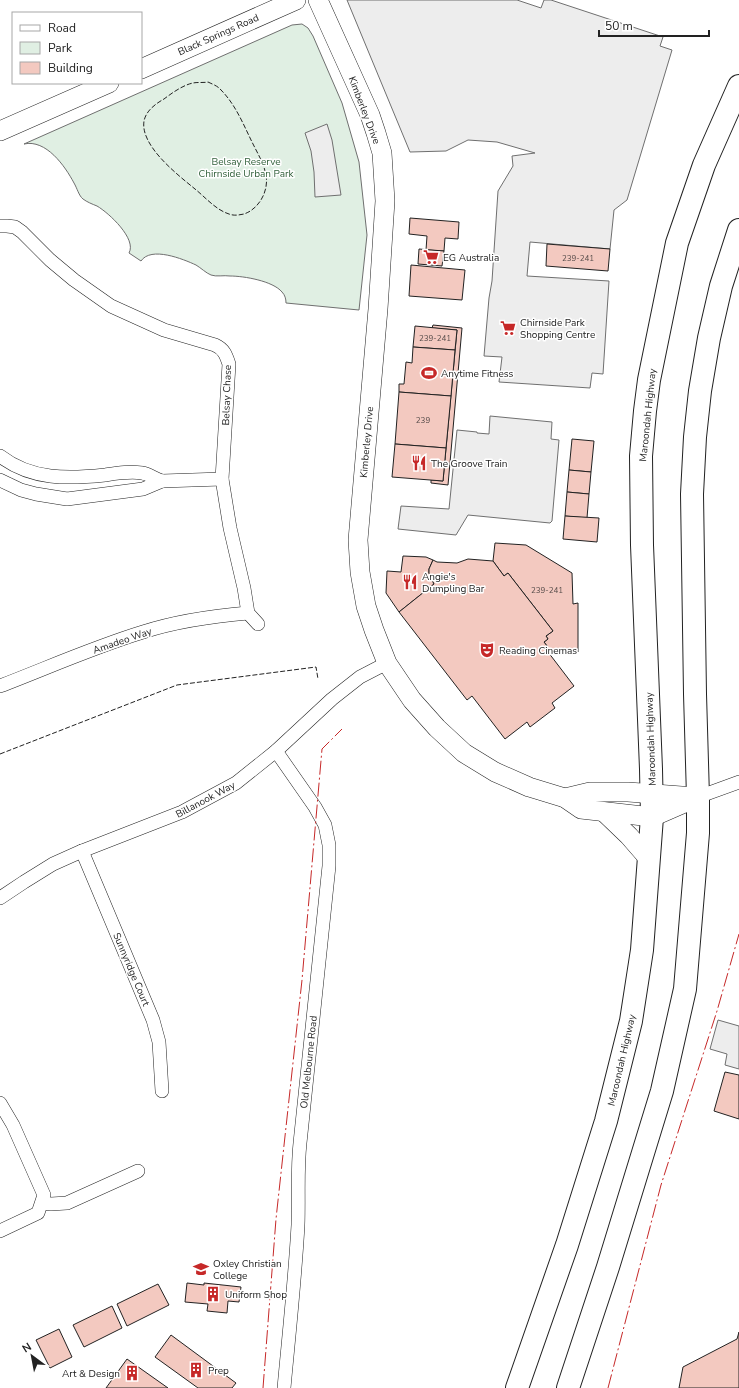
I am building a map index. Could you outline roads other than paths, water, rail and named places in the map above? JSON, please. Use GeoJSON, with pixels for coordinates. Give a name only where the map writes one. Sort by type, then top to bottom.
{"type":"FeatureCollection","features":[{"type":"Feature","properties":{"kind":"highway","name":"Maroondah Highway"},"geometry":{"type":"LineString","coordinates":[[517,1388],[569,1237],[606,1121],[631,1021],[642,950],[652,817],[642,545],[641,456],[647,396],[677,244],[704,164],[739,86]]}},
{"type":"Feature","properties":{"kind":"highway"},"geometry":{"type":"LineString","coordinates":[[568,1388],[608,1267],[662,1091],[685,989],[698,833],[692,494],[695,437],[700,390],[709,338],[721,286],[739,230]]}},
{"type":"Feature","properties":{"kind":"main road","name":"Black Springs Road"},"geometry":{"type":"LineString","coordinates":[[142,69],[296,0]]}},
{"type":"Feature","properties":{"kind":"main road","name":"Kimberley Drive"},"geometry":{"type":"LineString","coordinates":[[318,0],[370,115],[383,163],[385,201],[378,309],[358,540],[360,572],[366,606],[387,663],[412,700],[437,728],[464,753],[495,772],[529,787],[565,798],[581,808],[652,817],[698,797]]}},
{"type":"Feature","properties":{"kind":"main road"},"geometry":{"type":"LineString","coordinates":[[0,131],[107,84]]}},
{"type":"Feature","properties":{"kind":"main road"},"geometry":{"type":"LineString","coordinates":[[565,798],[590,792],[698,797]]}},
{"type":"Feature","properties":{"kind":"main road"},"geometry":{"type":"LineString","coordinates":[[604,812],[629,836],[649,859]]}},
{"type":"Feature","properties":{"kind":"street","name":"Belsay Chase"},"geometry":{"type":"LineString","coordinates":[[0,226],[14,227],[22,232],[50,260],[74,280],[111,306],[164,330],[215,345],[222,348],[227,355],[229,364],[222,479],[230,528],[244,588],[248,613]]}},
{"type":"Feature","properties":{"kind":"street"},"geometry":{"type":"LineString","coordinates":[[0,456],[29,472],[51,477],[72,478],[128,472],[143,473],[162,481]]}},
{"type":"Feature","properties":{"kind":"street"},"geometry":{"type":"LineString","coordinates":[[0,480],[12,487],[36,494],[67,499],[143,489],[162,481],[222,479]]}},
{"type":"Feature","properties":{"kind":"street"},"geometry":{"type":"LineString","coordinates":[[248,613],[258,624]]}},
{"type":"Feature","properties":{"kind":"street","name":"Amadeo Way"},"geometry":{"type":"LineString","coordinates":[[0,686],[144,631],[222,615],[248,613]]}},
{"type":"Feature","properties":{"kind":"street","name":"Billanook Way"},"geometry":{"type":"LineString","coordinates":[[0,898],[53,864],[82,851],[182,812],[210,798],[236,782],[276,751],[332,699],[360,678],[387,663]]}},
{"type":"Feature","properties":{"kind":"street","name":"Old Melbourne Road"},"geometry":{"type":"LineString","coordinates":[[276,751],[315,807],[325,825],[329,845],[328,874],[299,1149],[298,1223],[295,1275],[284,1388]]}},
{"type":"Feature","properties":{"kind":"street"},"geometry":{"type":"LineString","coordinates":[[698,797],[739,782]]}},
{"type":"Feature","properties":{"kind":"street","name":"Sunnyridge Court"},"geometry":{"type":"LineString","coordinates":[[82,851],[153,1020],[159,1042],[162,1091]]}},
{"type":"Feature","properties":{"kind":"street"},"geometry":{"type":"LineString","coordinates":[[0,1102],[13,1125],[44,1195],[38,1213],[0,1231]]}},
{"type":"Feature","properties":{"kind":"street"},"geometry":{"type":"LineString","coordinates":[[42,1202],[52,1204],[67,1203],[138,1171]]}},
{"type":"Feature","properties":{"kind":"place","name":"EG Australia"},"geometry":{"type":"Point","coordinates":[431,257]}},
{"type":"Feature","properties":{"kind":"place","name":"Chirnside Park Shopping Centre"},"geometry":{"type":"Point","coordinates":[508,328]}},
{"type":"Feature","properties":{"kind":"place","name":"Anytime Fitness"},"geometry":{"type":"Point","coordinates":[429,373]}},
{"type":"Feature","properties":{"kind":"place","name":"The Groove Train"},"geometry":{"type":"Point","coordinates":[419,463]}},
{"type":"Feature","properties":{"kind":"place","name":"Angie's Dumpling Bar"},"geometry":{"type":"Point","coordinates":[410,582]}},
{"type":"Feature","properties":{"kind":"place","name":"Reading Cinemas"},"geometry":{"type":"Point","coordinates":[487,650]}},
{"type":"Feature","properties":{"kind":"place","name":"Oxley Christian College"},"geometry":{"type":"Point","coordinates":[201,1269]}},
{"type":"Feature","properties":{"kind":"place","name":"Uniform Shop"},"geometry":{"type":"Point","coordinates":[213,1294]}},
{"type":"Feature","properties":{"kind":"place","name":"Prep"},"geometry":{"type":"Point","coordinates":[196,1370]}},
{"type":"Feature","properties":{"kind":"place","name":"Art & Design"},"geometry":{"type":"Point","coordinates":[132,1373]}},
{"type":"Feature","properties":{"kind":"park label","name":"Belsay Reserve Chirnside Urban Park"},"geometry":{"type":"Point","coordinates":[246,166]}}]}
